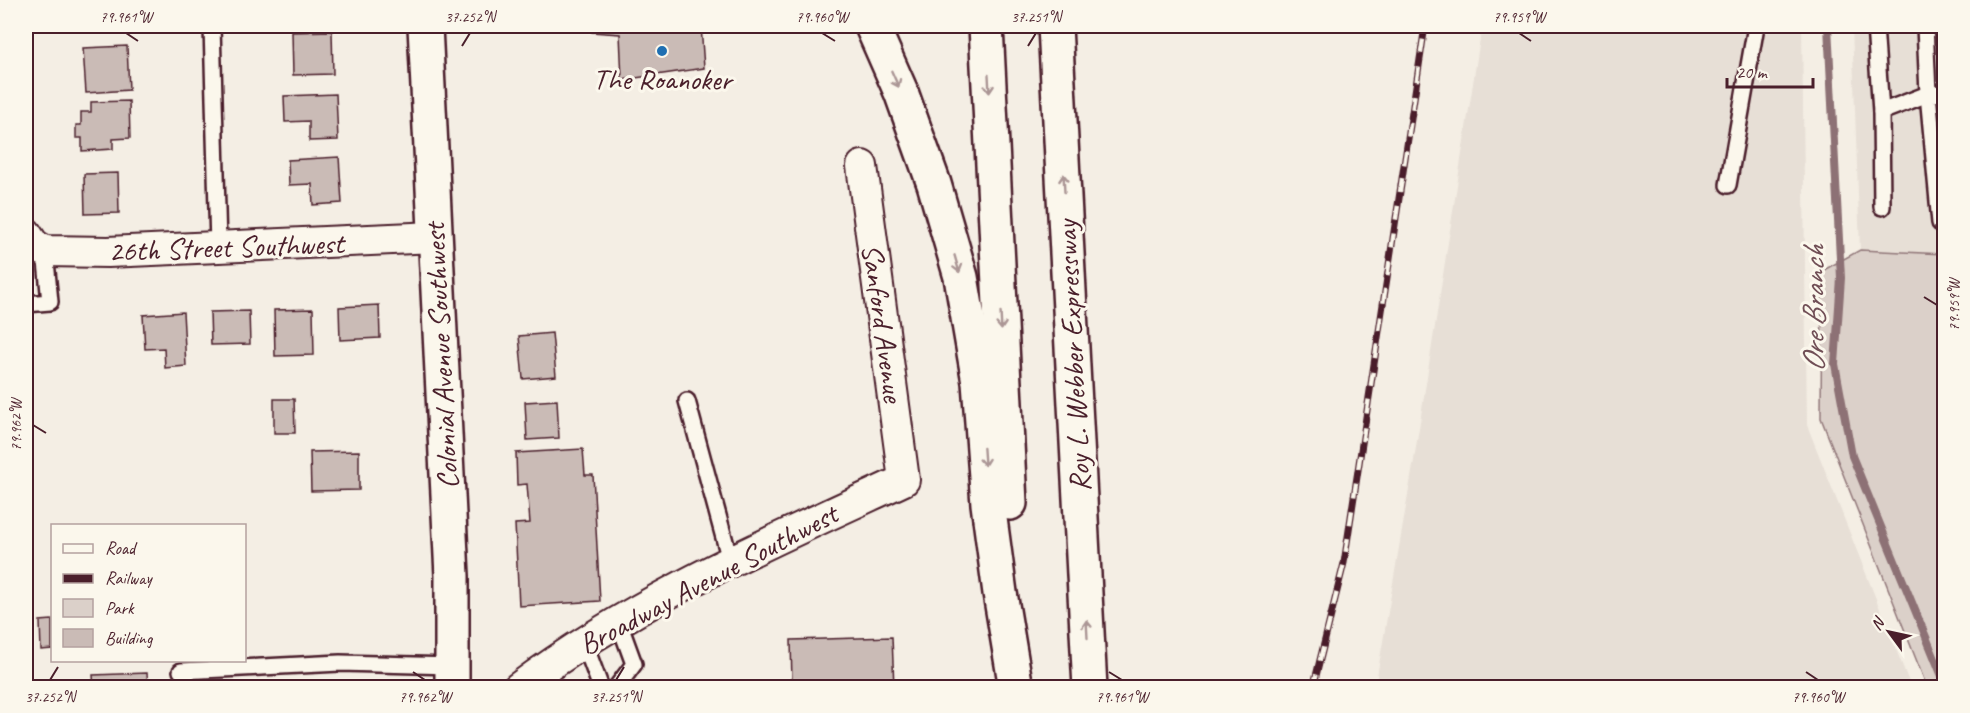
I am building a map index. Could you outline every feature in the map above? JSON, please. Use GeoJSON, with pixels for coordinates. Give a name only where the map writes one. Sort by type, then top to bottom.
{"type":"FeatureCollection","features":[{"type":"Feature","properties":{"kind":"main road","name":"Colonial Avenue Southwest"},"geometry":{"type":"LineString","coordinates":[[425,26],[452,576],[452,677]]}},
{"type":"Feature","properties":{"kind":"main road"},"geometry":{"type":"LineString","coordinates":[[872,26],[901,92],[934,184],[961,277],[979,382],[988,504],[1000,593],[1018,687]]}},
{"type":"Feature","properties":{"kind":"main road"},"geometry":{"type":"LineString","coordinates":[[986,26],[1018,687]]}},
{"type":"Feature","properties":{"kind":"main road","name":"Roy L. Webber Expressway"},"geometry":{"type":"LineString","coordinates":[[1055,26],[1090,687]]}},
{"type":"Feature","properties":{"kind":"street","name":"Sanford Avenue"},"geometry":{"type":"LineString","coordinates":[[862,166],[904,480]]}},
{"type":"Feature","properties":{"kind":"street","name":"26th Street Southwest"},"geometry":{"type":"LineString","coordinates":[[35,242],[108,252],[435,237]]}},
{"type":"Feature","properties":{"kind":"street","name":"Broadway Avenue Southwest"},"geometry":{"type":"LineString","coordinates":[[518,687],[618,620],[730,560],[904,480]]}},
{"type":"Feature","properties":{"kind":"lane"},"geometry":{"type":"LineString","coordinates":[[212,26],[218,246]]}},
{"type":"Feature","properties":{"kind":"lane"},"geometry":{"type":"LineString","coordinates":[[1728,185],[1756,26]]}},
{"type":"Feature","properties":{"kind":"lane"},"geometry":{"type":"LineString","coordinates":[[1875,26],[1881,112],[1882,207]]}},
{"type":"Feature","properties":{"kind":"lane"},"geometry":{"type":"LineString","coordinates":[[1925,26],[1928,94],[1940,223]]}},
{"type":"Feature","properties":{"kind":"lane"},"geometry":{"type":"LineString","coordinates":[[1881,112],[1928,94],[1944,93]]}},
{"type":"Feature","properties":{"kind":"lane"},"geometry":{"type":"LineString","coordinates":[[26,304],[50,302],[35,242]]}},
{"type":"Feature","properties":{"kind":"lane"},"geometry":{"type":"LineString","coordinates":[[687,401],[730,560]]}},
{"type":"Feature","properties":{"kind":"lane"},"geometry":{"type":"LineString","coordinates":[[616,687],[634,664],[618,620]]}},
{"type":"Feature","properties":{"kind":"lane"},"geometry":{"type":"LineString","coordinates":[[584,642],[601,687]]}},
{"type":"Feature","properties":{"kind":"lane"},"geometry":{"type":"LineString","coordinates":[[181,671],[340,663],[452,677]]}},
{"type":"Feature","properties":{"kind":"shaded area"},"geometry":{"type":"Polygon","coordinates":[[[1482,26],[1802,26],[1807,425],[1911,687],[1375,688],[1414,460],[1482,26]]]}},
{"type":"Feature","properties":{"kind":"shaded area"},"geometry":{"type":"Polygon","coordinates":[[[1852,26],[1944,26],[1944,254],[1860,250],[1852,26]]]}},
{"type":"Feature","properties":{"kind":"green space"},"geometry":{"type":"Polygon","coordinates":[[[1860,250],[1944,254],[1944,687],[1927,687],[1821,418],[1822,271],[1860,250]]]}},
{"type":"Feature","properties":{"kind":"building","name":"The Roanoker"},"geometry":{"type":"Polygon","coordinates":[[[592,26],[701,26],[704,68],[622,80],[620,34],[592,32],[592,26]]]}},
{"type":"Feature","properties":{"kind":"building"},"geometry":{"type":"Polygon","coordinates":[[[332,31],[333,74],[293,75],[292,32],[332,31]]]}},
{"type":"Feature","properties":{"kind":"building"},"geometry":{"type":"Polygon","coordinates":[[[127,46],[129,90],[86,93],[83,48],[127,46]]]}},
{"type":"Feature","properties":{"kind":"building"},"geometry":{"type":"Polygon","coordinates":[[[336,94],[338,140],[309,141],[309,121],[285,122],[284,96],[336,94]]]}},
{"type":"Feature","properties":{"kind":"building"},"geometry":{"type":"Polygon","coordinates":[[[129,101],[130,138],[113,139],[113,149],[82,151],[82,138],[76,138],[76,125],[81,125],[81,112],[91,112],[91,102],[129,101]]]}},
{"type":"Feature","properties":{"kind":"building"},"geometry":{"type":"Polygon","coordinates":[[[339,157],[342,203],[313,205],[312,184],[289,185],[288,160],[339,157]]]}},
{"type":"Feature","properties":{"kind":"building"},"geometry":{"type":"Polygon","coordinates":[[[118,173],[119,213],[85,214],[84,174],[118,173]]]}},
{"type":"Feature","properties":{"kind":"building"},"geometry":{"type":"Polygon","coordinates":[[[379,305],[380,338],[340,340],[339,307],[379,305]]]}},
{"type":"Feature","properties":{"kind":"building"},"geometry":{"type":"Polygon","coordinates":[[[313,309],[314,355],[275,356],[274,310],[313,309]]]}},
{"type":"Feature","properties":{"kind":"building"},"geometry":{"type":"Polygon","coordinates":[[[249,311],[250,344],[211,345],[210,312],[249,311]]]}},
{"type":"Feature","properties":{"kind":"building"},"geometry":{"type":"Polygon","coordinates":[[[183,312],[186,366],[165,368],[164,348],[145,349],[143,315],[183,312]]]}},
{"type":"Feature","properties":{"kind":"building"},"geometry":{"type":"Polygon","coordinates":[[[552,333],[556,376],[523,379],[519,336],[552,333]]]}},
{"type":"Feature","properties":{"kind":"building"},"geometry":{"type":"Polygon","coordinates":[[[274,399],[294,399],[295,433],[274,433],[274,399]]]}},
{"type":"Feature","properties":{"kind":"building"},"geometry":{"type":"Polygon","coordinates":[[[557,400],[559,438],[527,440],[525,402],[557,400]]]}},
{"type":"Feature","properties":{"kind":"building"},"geometry":{"type":"Polygon","coordinates":[[[583,449],[585,475],[593,475],[600,601],[519,606],[515,524],[530,523],[527,484],[517,485],[516,453],[583,449]]]}},
{"type":"Feature","properties":{"kind":"building"},"geometry":{"type":"Polygon","coordinates":[[[359,451],[359,490],[311,491],[310,452],[359,451]]]}},
{"type":"Feature","properties":{"kind":"building"},"geometry":{"type":"Polygon","coordinates":[[[51,620],[51,649],[41,650],[40,621],[51,620]]]}},
{"type":"Feature","properties":{"kind":"building"},"geometry":{"type":"Polygon","coordinates":[[[892,637],[894,688],[774,688],[774,684],[792,683],[791,640],[892,637]]]}},
{"type":"Feature","properties":{"kind":"building"},"geometry":{"type":"Polygon","coordinates":[[[147,673],[148,688],[94,688],[93,675],[147,673]]]}},
{"type":"Feature","properties":{"kind":"waterway","name":"Ore Branch"},"geometry":{"type":"LineString","coordinates":[[1828,26],[1841,278],[1835,364],[1852,456],[1944,681]]}},
{"type":"Feature","properties":{"kind":"railway"},"geometry":{"type":"LineString","coordinates":[[1313,688],[1344,563],[1425,26]]}},
{"type":"Feature","properties":{"kind":"place","name":"The Roanoker"},"geometry":{"type":"Point","coordinates":[662,51]}}]}
